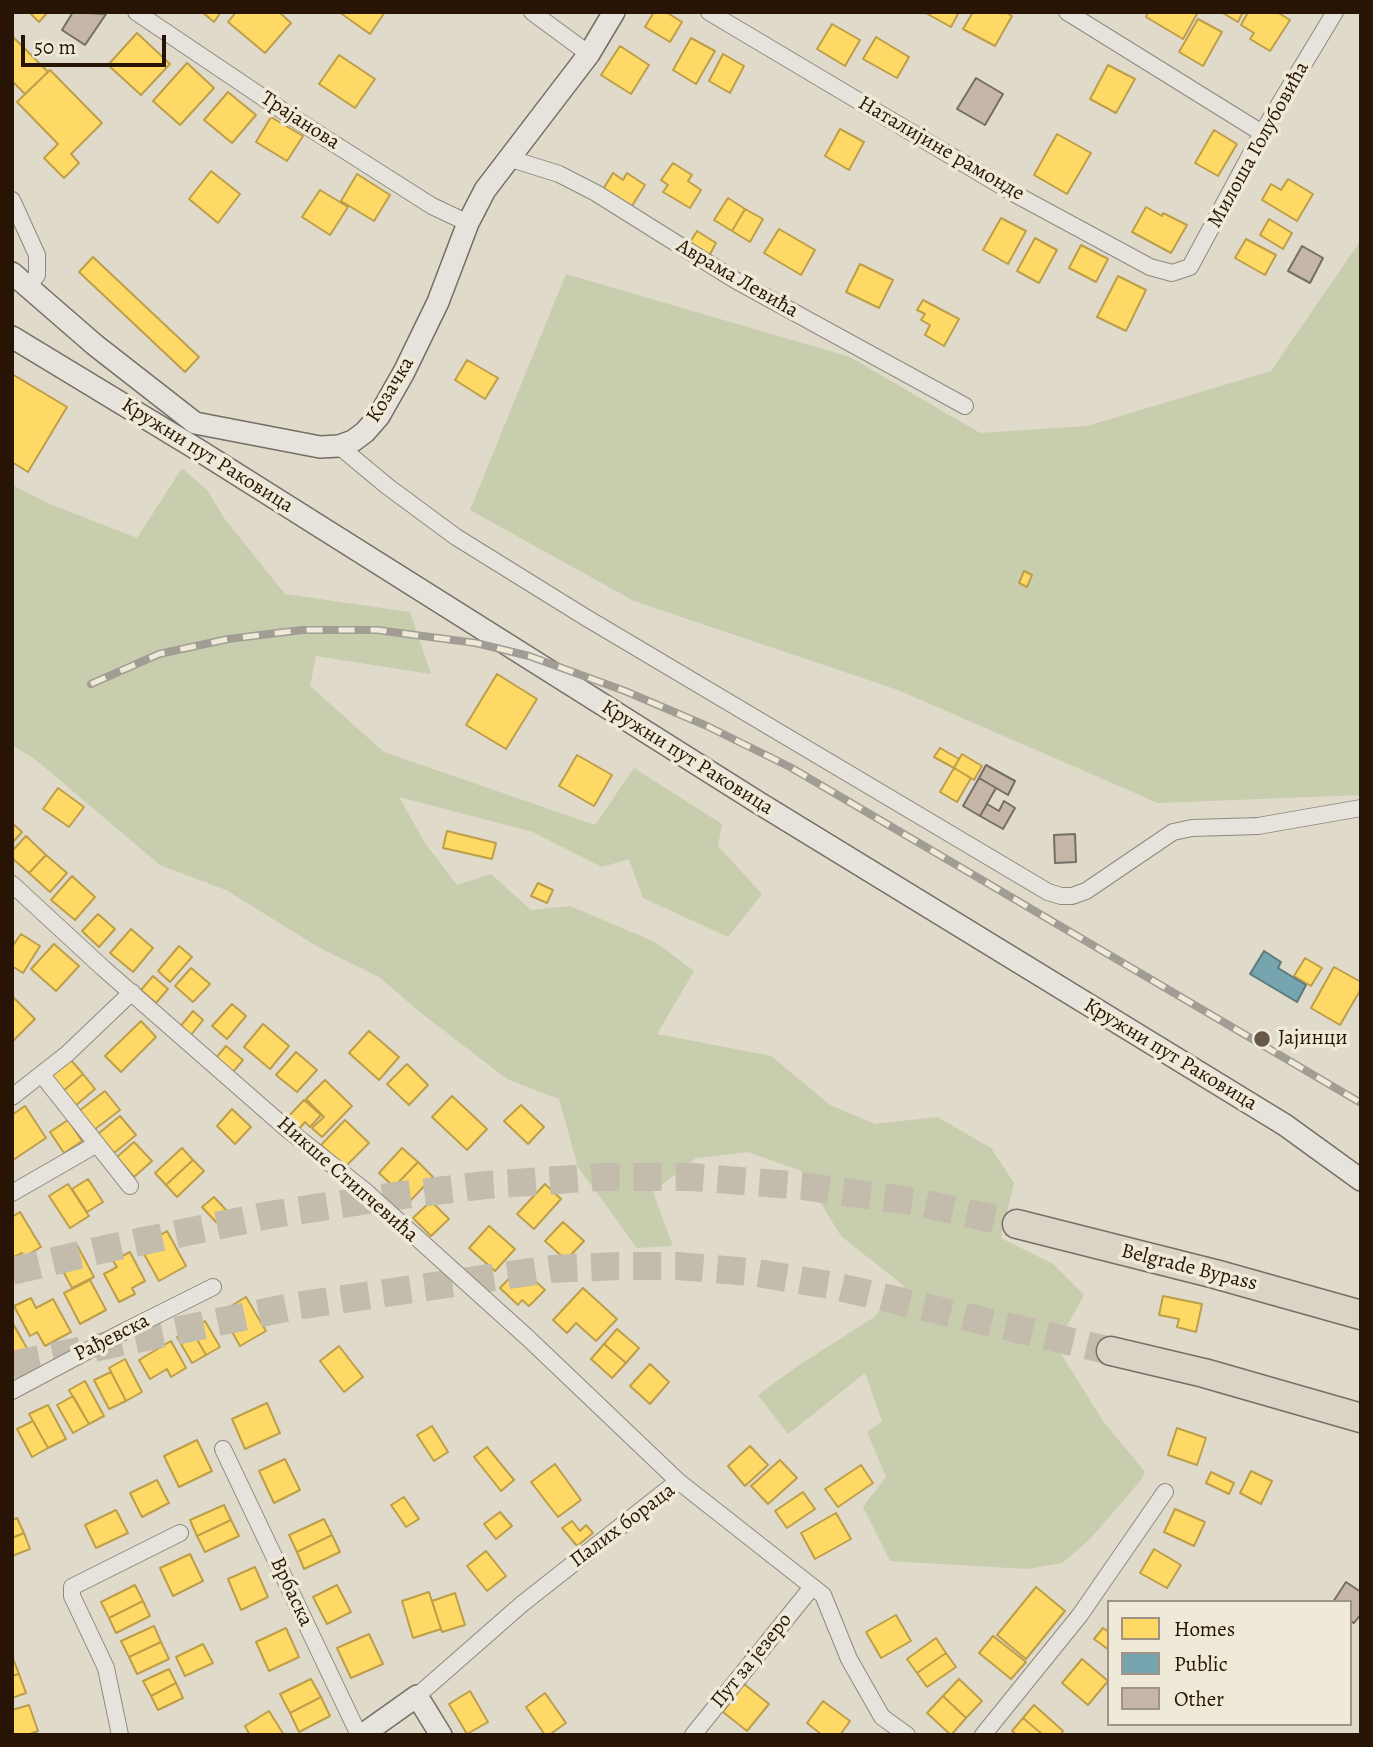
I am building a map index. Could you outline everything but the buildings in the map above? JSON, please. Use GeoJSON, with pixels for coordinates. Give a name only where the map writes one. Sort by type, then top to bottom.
{"type":"FeatureCollection","features":[{"type":"Feature","properties":{"kind":"highway","name":"Belgrade Bypass"},"geometry":{"type":"LineString","coordinates":[[1017,1224],[1215,1274],[1361,1315]]}},
{"type":"Feature","properties":{"kind":"highway"},"geometry":{"type":"LineString","coordinates":[[1111,1351],[1227,1379],[1361,1418]]}},
{"type":"Feature","properties":{"kind":"main road","name":"Козачка"},"geometry":{"type":"LineString","coordinates":[[339,446],[353,441],[365,432],[391,398],[438,302],[468,223],[485,190],[589,54],[614,12]]}},
{"type":"Feature","properties":{"kind":"main road"},"geometry":{"type":"LineString","coordinates":[[12,273],[95,345],[195,423],[310,446],[339,446]]}},
{"type":"Feature","properties":{"kind":"main road","name":"Кружни пут Раковица"},"geometry":{"type":"LineString","coordinates":[[12,337],[200,451],[759,803],[1285,1125],[1361,1180]]}},
{"type":"Feature","properties":{"kind":"main road"},"geometry":{"type":"LineString","coordinates":[[417,1696],[440,1735]]}},
{"type":"Feature","properties":{"kind":"main road","name":"Палих бораца"},"geometry":{"type":"LineString","coordinates":[[360,1735],[417,1696]]}},
{"type":"Feature","properties":{"kind":"street","name":"Трајанова"},"geometry":{"type":"LineString","coordinates":[[136,12],[381,174],[432,206],[468,223]]}},
{"type":"Feature","properties":{"kind":"street"},"geometry":{"type":"LineString","coordinates":[[532,12],[589,54]]}},
{"type":"Feature","properties":{"kind":"street","name":"Наталијине рамонде"},"geometry":{"type":"LineString","coordinates":[[709,12],[1015,194],[1150,267],[1178,272]]}},
{"type":"Feature","properties":{"kind":"street"},"geometry":{"type":"LineString","coordinates":[[1066,12],[1262,133]]}},
{"type":"Feature","properties":{"kind":"street","name":"Милоша Голубовића"},"geometry":{"type":"LineString","coordinates":[[1178,272],[1190,267],[1195,260],[1262,133],[1335,12]]}},
{"type":"Feature","properties":{"kind":"street","name":"Аврама Левића"},"geometry":{"type":"LineString","coordinates":[[508,158],[559,174],[596,193],[735,280],[965,406]]}},
{"type":"Feature","properties":{"kind":"street"},"geometry":{"type":"LineString","coordinates":[[12,201],[37,255],[37,275],[28,288]]}},
{"type":"Feature","properties":{"kind":"street"},"geometry":{"type":"LineString","coordinates":[[339,446],[387,486],[456,537],[1048,892],[1072,896],[1086,891],[1174,832],[1192,828],[1258,826],[1361,808]]}},
{"type":"Feature","properties":{"kind":"street","name":"Никше Стипчевића"},"geometry":{"type":"LineString","coordinates":[[12,884],[287,1129],[363,1190],[529,1339],[678,1482]]}},
{"type":"Feature","properties":{"kind":"street"},"geometry":{"type":"LineString","coordinates":[[12,1097],[42,1075],[132,992]]}},
{"type":"Feature","properties":{"kind":"street"},"geometry":{"type":"LineString","coordinates":[[42,1075],[130,1186]]}},
{"type":"Feature","properties":{"kind":"street"},"geometry":{"type":"LineString","coordinates":[[12,1193],[97,1144]]}},
{"type":"Feature","properties":{"kind":"street","name":"Рађевска"},"geometry":{"type":"LineString","coordinates":[[12,1391],[213,1287]]}},
{"type":"Feature","properties":{"kind":"street","name":"Врбаска"},"geometry":{"type":"LineString","coordinates":[[223,1449],[360,1735]]}},
{"type":"Feature","properties":{"kind":"street","name":"Палих бораца"},"geometry":{"type":"LineString","coordinates":[[417,1696],[522,1604],[678,1482],[826,1600],[849,1659],[882,1717],[906,1735]]}},
{"type":"Feature","properties":{"kind":"street"},"geometry":{"type":"LineString","coordinates":[[983,1735],[1080,1615],[1165,1492]]}},
{"type":"Feature","properties":{"kind":"street"},"geometry":{"type":"LineString","coordinates":[[120,1735],[106,1668],[72,1596],[72,1587],[180,1532]]}},
{"type":"Feature","properties":{"kind":"street","name":"Пут за језеро"},"geometry":{"type":"LineString","coordinates":[[693,1735],[812,1587]]}},
{"type":"Feature","properties":{"kind":"green space"},"geometry":{"type":"Polygon","coordinates":[[[1361,240],[1361,795],[1158,803],[898,690],[634,601],[470,510],[566,274],[850,357],[980,433],[1087,426],[1271,371],[1361,240]]]}},
{"type":"Feature","properties":{"kind":"green space"},"geometry":{"type":"Polygon","coordinates":[[[182,468],[207,490],[224,518],[285,594],[410,612],[431,674],[316,656],[310,686],[384,752],[595,825],[634,768],[722,824],[718,846],[762,894],[728,937],[643,898],[629,859],[602,867],[533,832],[399,797],[425,843],[457,885],[491,874],[531,910],[570,906],[655,942],[694,971],[657,1034],[771,1056],[830,1105],[875,1124],[937,1117],[991,1148],[1014,1183],[1001,1238],[1053,1264],[1084,1295],[1063,1333],[1060,1352],[1103,1421],[1145,1472],[1090,1539],[1062,1563],[1027,1569],[890,1561],[863,1507],[886,1477],[867,1432],[882,1421],[865,1373],[788,1434],[758,1395],[799,1365],[873,1318],[904,1286],[841,1236],[801,1171],[748,1152],[696,1158],[653,1192],[673,1246],[637,1248],[578,1167],[559,1099],[507,1079],[379,977],[320,948],[226,890],[160,865],[36,760],[12,745],[12,485],[50,504],[137,538],[182,468]]]}},
{"type":"Feature","properties":{"kind":"tunnel"},"geometry":{"type":"LineString","coordinates":[[12,1271],[269,1215],[486,1185],[601,1177],[692,1177],[802,1186],[917,1202],[1017,1224]]}},
{"type":"Feature","properties":{"kind":"tunnel"},"geometry":{"type":"LineString","coordinates":[[12,1365],[295,1306],[551,1269],[618,1266],[677,1266],[751,1272],[835,1286],[1111,1351]]}},
{"type":"Feature","properties":{"kind":"railway"},"geometry":{"type":"LineString","coordinates":[[91,684],[159,654],[228,639],[302,630],[377,630],[476,643],[529,656],[625,691],[707,726],[790,767],[1361,1103]]}},
{"type":"Feature","properties":{"kind":"place","name":"Јајинци"},"geometry":{"type":"Point","coordinates":[1262,1039]}}]}
